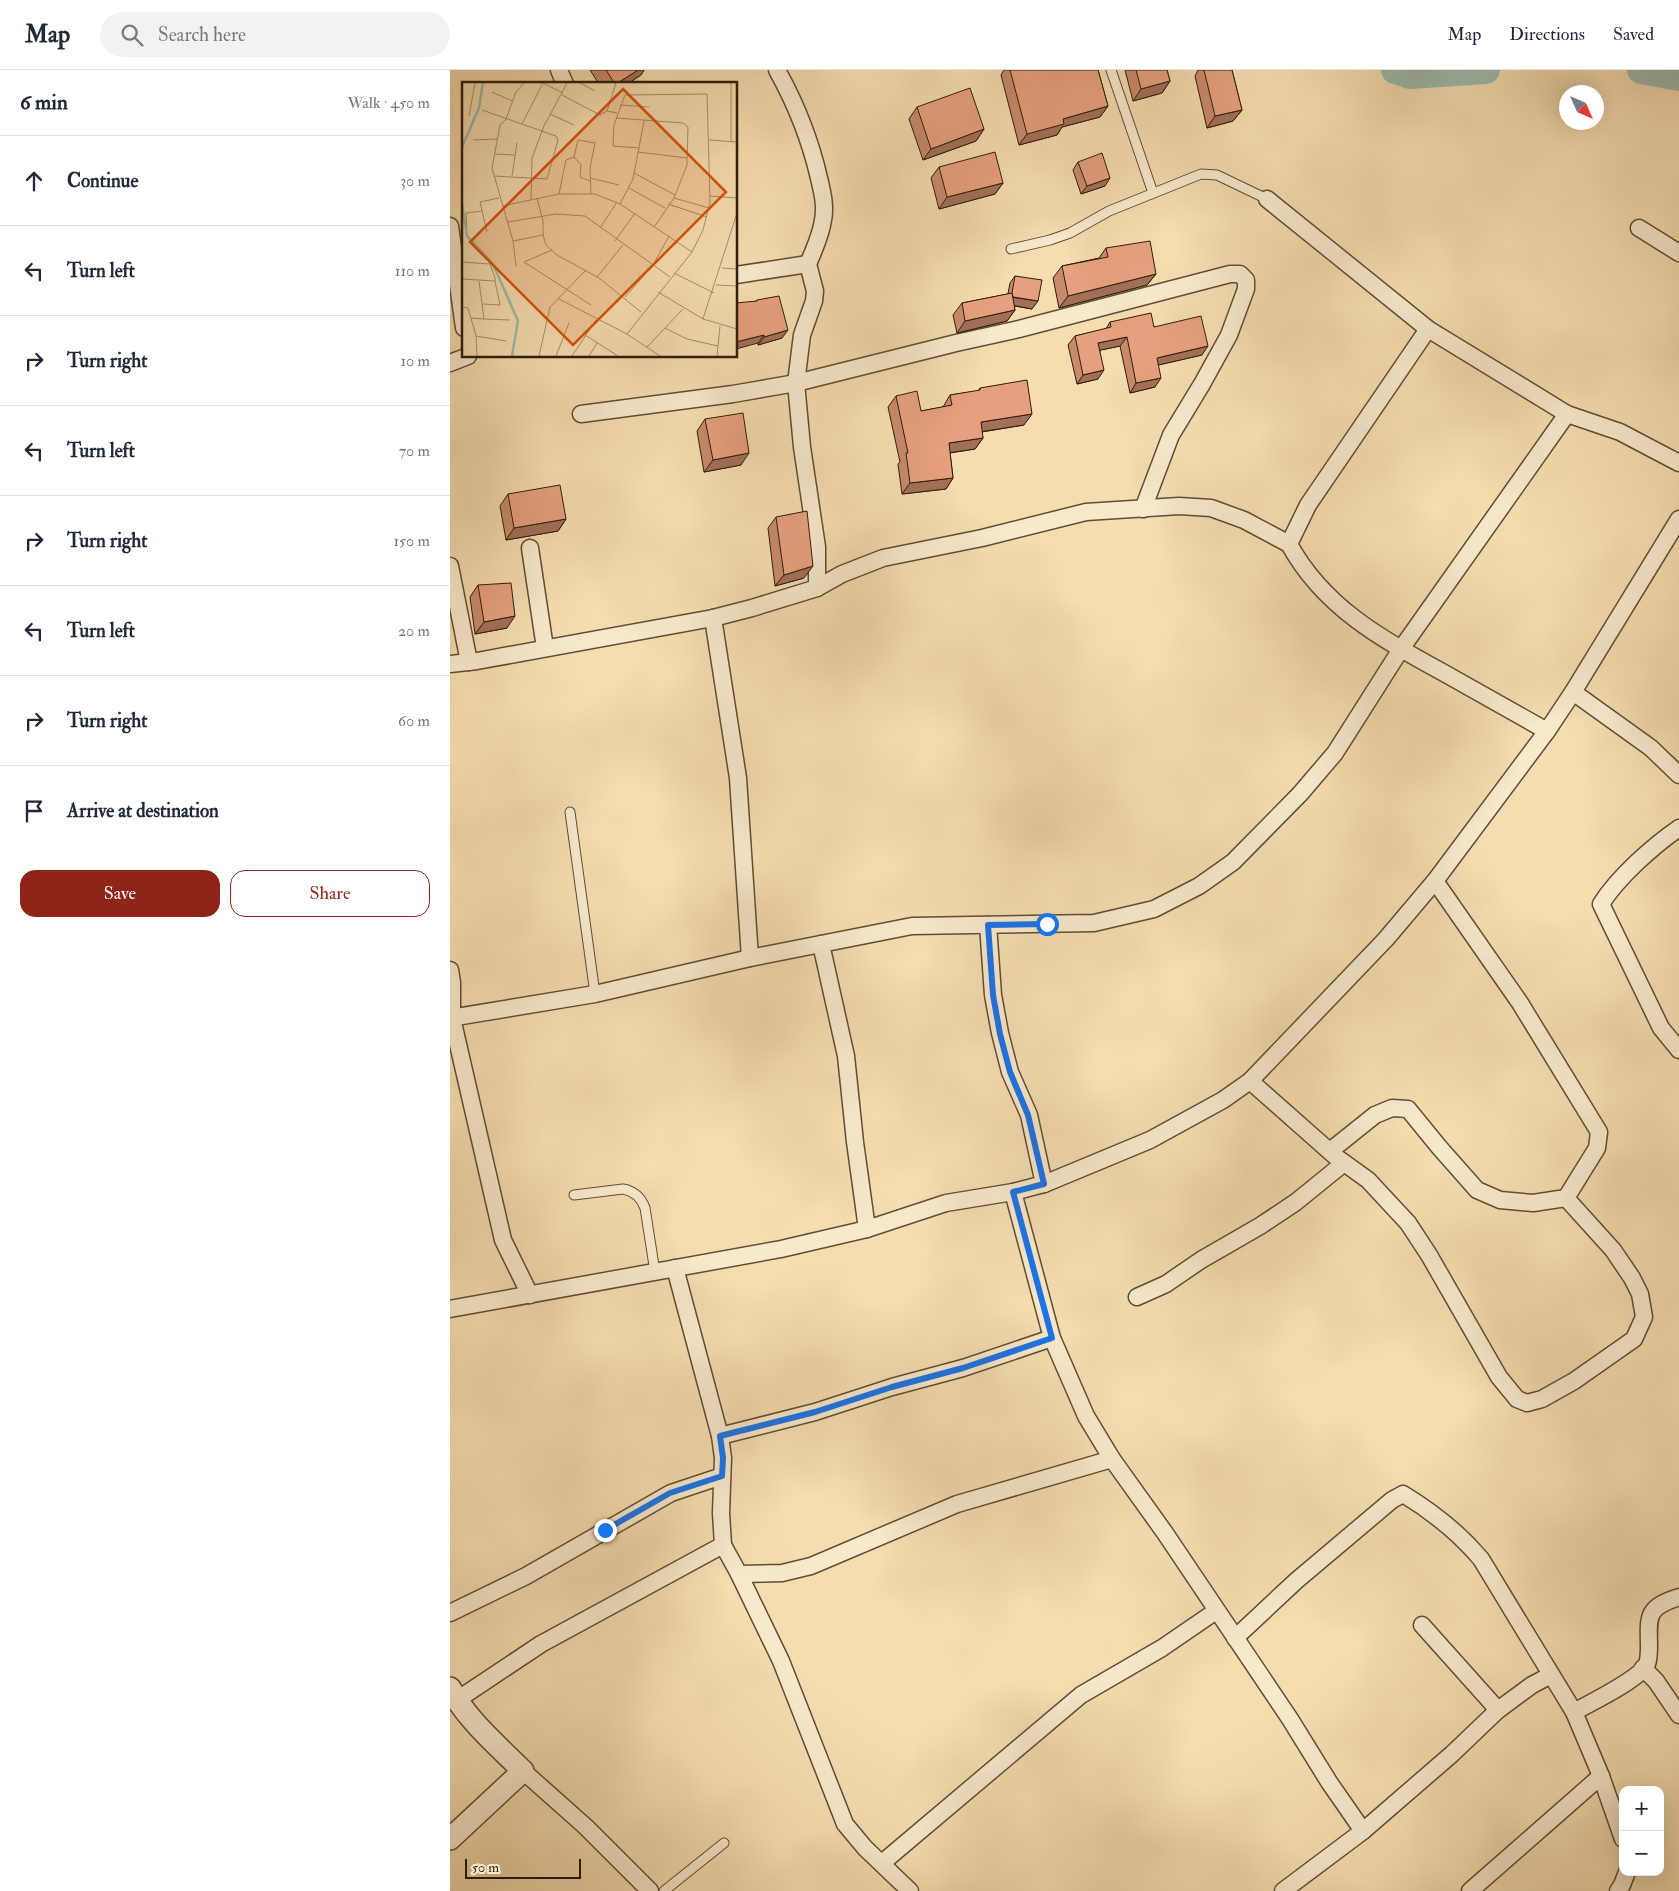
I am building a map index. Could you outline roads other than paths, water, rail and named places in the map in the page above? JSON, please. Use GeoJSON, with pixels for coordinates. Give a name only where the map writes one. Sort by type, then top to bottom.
{"type":"FeatureCollection","features":[{"type":"Feature","properties":{"kind":"street"},"geometry":{"type":"LineString","coordinates":[[559,70],[565,82]]}},
{"type":"Feature","properties":{"kind":"street"},"geometry":{"type":"LineString","coordinates":[[777,70],[802,122],[814,155],[823,195],[824,219],[808,264],[816,291],[802,335],[796,383],[802,446],[817,547],[817,588]]}},
{"type":"Feature","properties":{"kind":"street"},"geometry":{"type":"LineString","coordinates":[[1267,199],[1428,329],[1567,414],[1620,432],[1679,463]]}},
{"type":"Feature","properties":{"kind":"street"},"geometry":{"type":"LineString","coordinates":[[450,226],[462,313]]}},
{"type":"Feature","properties":{"kind":"street"},"geometry":{"type":"LineString","coordinates":[[1639,228],[1679,253]]}},
{"type":"Feature","properties":{"kind":"street"},"geometry":{"type":"LineString","coordinates":[[738,275],[808,264]]}},
{"type":"Feature","properties":{"kind":"street"},"geometry":{"type":"LineString","coordinates":[[582,414],[733,394],[796,383],[956,343],[1029,327],[1230,274],[1240,274],[1246,280],[1246,289],[1229,334],[1171,435],[1143,509]]}},
{"type":"Feature","properties":{"kind":"street"},"geometry":{"type":"LineString","coordinates":[[1289,544],[1308,505],[1428,329]]}},
{"type":"Feature","properties":{"kind":"street"},"geometry":{"type":"LineString","coordinates":[[450,363],[463,358]]}},
{"type":"Feature","properties":{"kind":"street"},"geometry":{"type":"LineString","coordinates":[[451,1018],[595,994],[750,958],[912,926],[1094,923],[1154,909],[1199,886],[1233,862],[1300,794],[1335,753],[1401,649],[1567,414]]}},
{"type":"Feature","properties":{"kind":"street"},"geometry":{"type":"LineString","coordinates":[[450,664],[712,618],[817,588],[842,574],[883,558],[982,538],[1086,512],[1179,506],[1211,508],[1244,520],[1289,544],[1301,566],[1326,595],[1366,628],[1546,730]]}},
{"type":"Feature","properties":{"kind":"street"},"geometry":{"type":"LineString","coordinates":[[450,1309],[781,1249],[867,1229],[946,1203],[1013,1192],[1044,1184],[1150,1140],[1223,1100],[1250,1081],[1386,939],[1435,881],[1573,692],[1679,519]]}},
{"type":"Feature","properties":{"kind":"street"},"geometry":{"type":"LineString","coordinates":[[530,548],[545,648]]}},
{"type":"Feature","properties":{"kind":"street"},"geometry":{"type":"LineString","coordinates":[[450,566],[469,662]]}},
{"type":"Feature","properties":{"kind":"street"},"geometry":{"type":"LineString","coordinates":[[712,618],[738,778],[750,958]]}},
{"type":"Feature","properties":{"kind":"street"},"geometry":{"type":"LineString","coordinates":[[1573,692],[1651,748],[1679,775]]}},
{"type":"Feature","properties":{"kind":"street"},"geometry":{"type":"LineString","coordinates":[[1679,828],[1665,838],[1611,889],[1601,904],[1661,1028],[1679,1050]]}},
{"type":"Feature","properties":{"kind":"street"},"geometry":{"type":"LineString","coordinates":[[1330,1151],[1374,1115],[1392,1108],[1408,1109],[1477,1190],[1500,1200],[1533,1203],[1566,1198],[1597,1148],[1599,1132],[1520,1003],[1435,881]]}},
{"type":"Feature","properties":{"kind":"street"},"geometry":{"type":"LineString","coordinates":[[988,925],[993,995],[1000,1034],[1010,1072],[1028,1115],[1044,1184]]}},
{"type":"Feature","properties":{"kind":"street"},"geometry":{"type":"LineString","coordinates":[[822,944],[846,1056],[867,1229]]}},
{"type":"Feature","properties":{"kind":"street"},"geometry":{"type":"LineString","coordinates":[[450,970],[452,982],[451,1018],[503,1240],[530,1295]]}},
{"type":"Feature","properties":{"kind":"street"},"geometry":{"type":"LineString","coordinates":[[1250,1081],[1344,1163],[1368,1180],[1408,1223],[1429,1255],[1499,1377],[1516,1399],[1527,1403],[1542,1399],[1574,1381],[1634,1338],[1644,1317],[1640,1294],[1632,1278],[1613,1250],[1566,1198]]}},
{"type":"Feature","properties":{"kind":"street"},"geometry":{"type":"LineString","coordinates":[[1137,1297],[1166,1284],[1202,1260],[1260,1226],[1296,1202],[1344,1163]]}},
{"type":"Feature","properties":{"kind":"street"},"geometry":{"type":"LineString","coordinates":[[1013,1192],[1052,1338],[1086,1416],[1112,1459],[1165,1533],[1363,1831]]}},
{"type":"Feature","properties":{"kind":"street"},"geometry":{"type":"LineString","coordinates":[[676,1268],[720,1436],[723,1458],[723,1545],[739,1574],[780,1661],[845,1824],[865,1848],[910,1891]]}},
{"type":"Feature","properties":{"kind":"street"},"geometry":{"type":"LineString","coordinates":[[720,1436],[815,1412],[892,1387],[963,1368],[1052,1338]]}},
{"type":"Feature","properties":{"kind":"street"},"geometry":{"type":"LineString","coordinates":[[739,1574],[782,1573],[811,1566],[956,1504],[1112,1459]]}},
{"type":"Feature","properties":{"kind":"street"},"geometry":{"type":"LineString","coordinates":[[450,1613],[526,1576],[670,1493],[722,1476]]}},
{"type":"Feature","properties":{"kind":"street"},"geometry":{"type":"LineString","coordinates":[[1235,1638],[1296,1581],[1392,1500],[1403,1494],[1416,1502],[1469,1545],[1481,1558],[1574,1712],[1601,1776],[1620,1831]]}},
{"type":"Feature","properties":{"kind":"street"},"geometry":{"type":"LineString","coordinates":[[650,1891],[586,1827],[523,1771],[488,1736],[453,1694],[723,1545]]}},
{"type":"Feature","properties":{"kind":"street"},"geometry":{"type":"LineString","coordinates":[[1574,1712],[1620,1686],[1647,1664],[1649,1651],[1648,1620],[1654,1609],[1662,1603],[1679,1597]]}},
{"type":"Feature","properties":{"kind":"street"},"geometry":{"type":"LineString","coordinates":[[882,1863],[1081,1695],[1162,1648],[1216,1610]]}},
{"type":"Feature","properties":{"kind":"street"},"geometry":{"type":"LineString","coordinates":[[1422,1625],[1498,1710]]}},
{"type":"Feature","properties":{"kind":"street"},"geometry":{"type":"LineString","coordinates":[[1643,1668],[1656,1680],[1679,1715]]}},
{"type":"Feature","properties":{"kind":"street"},"geometry":{"type":"LineString","coordinates":[[1283,1891],[1363,1831],[1438,1766],[1498,1710],[1532,1685],[1551,1675]]}},
{"type":"Feature","properties":{"kind":"street"},"geometry":{"type":"LineString","coordinates":[[450,1839],[523,1771]]}},
{"type":"Feature","properties":{"kind":"street"},"geometry":{"type":"LineString","coordinates":[[1470,1891],[1601,1776]]}},
{"type":"Feature","properties":{"kind":"street"},"geometry":{"type":"LineString","coordinates":[[1618,1891],[1625,1876]]}},
{"type":"Feature","properties":{"kind":"lane"},"geometry":{"type":"LineString","coordinates":[[1111,70],[1152,194]]}},
{"type":"Feature","properties":{"kind":"lane"},"geometry":{"type":"LineString","coordinates":[[1012,249],[1070,233],[1109,212],[1201,174],[1217,175],[1267,199]]}},
{"type":"Feature","properties":{"kind":"lane"},"geometry":{"type":"LineString","coordinates":[[570,812],[595,994]]}},
{"type":"Feature","properties":{"kind":"lane"},"geometry":{"type":"LineString","coordinates":[[574,1195],[623,1189],[637,1195],[643,1201],[645,1208],[655,1272]]}},
{"type":"Feature","properties":{"kind":"lane"},"geometry":{"type":"LineString","coordinates":[[664,1891],[724,1843]]}},
{"type":"Feature","properties":{"kind":"waterway"},"geometry":{"type":"LineString","coordinates":[[1395,70],[1410,75],[1486,70]]}},
{"type":"Feature","properties":{"kind":"waterway"},"geometry":{"type":"LineString","coordinates":[[1641,70],[1679,77]]}}]}
